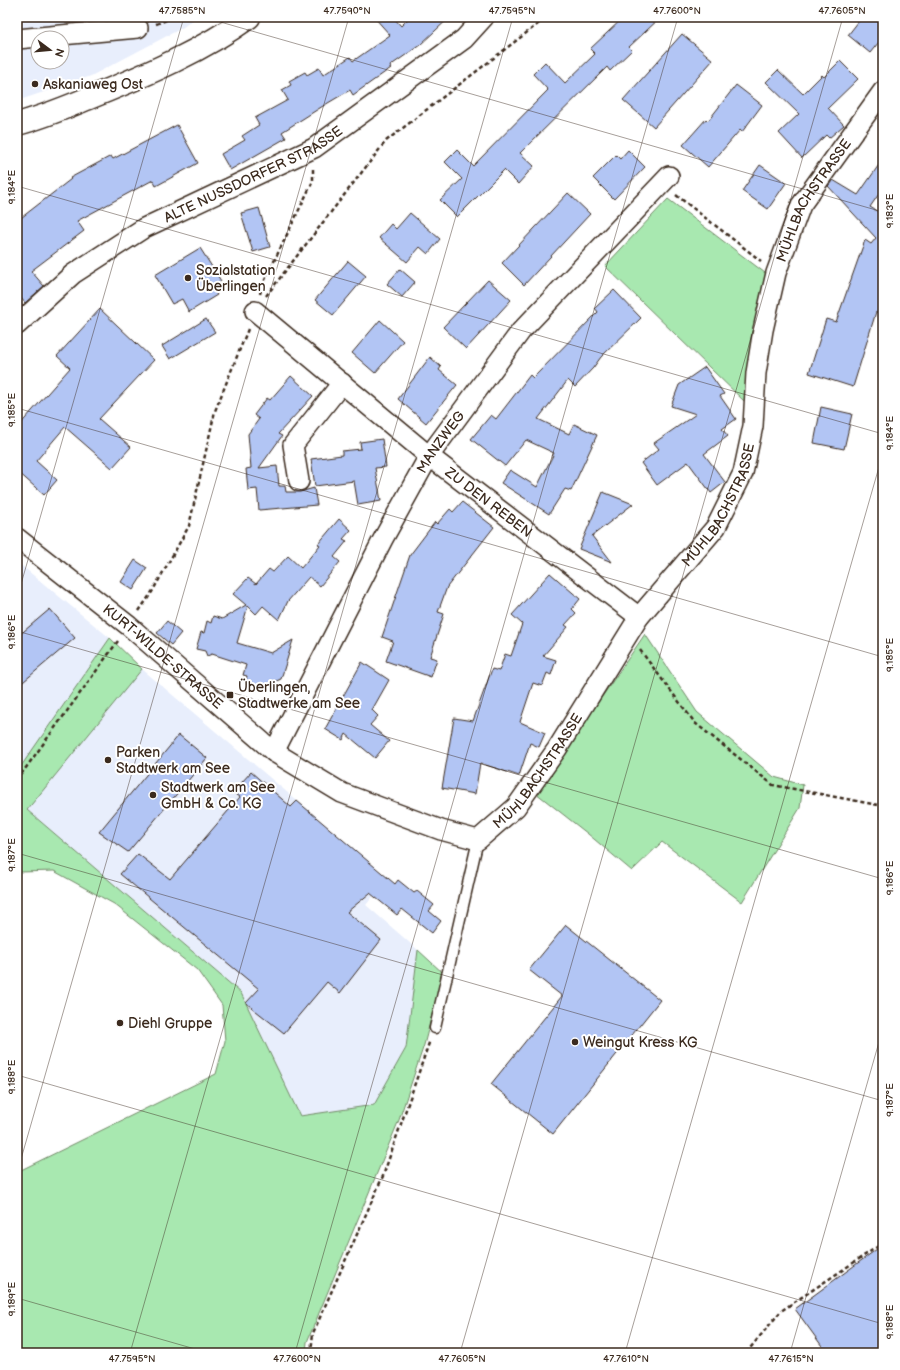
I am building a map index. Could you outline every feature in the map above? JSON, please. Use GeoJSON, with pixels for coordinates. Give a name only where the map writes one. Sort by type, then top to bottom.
{"type":"FeatureCollection","features":[{"type":"Feature","properties":{"kind":"street"},"geometry":{"type":"LineString","coordinates":[[17,124],[38,118],[128,82],[183,57],[249,17]]}},
{"type":"Feature","properties":{"kind":"street","name":"ALTE NUSSDORFER STRASSE"},"geometry":{"type":"LineString","coordinates":[[17,325],[73,274],[144,228],[314,148],[464,39],[484,17]]}},
{"type":"Feature","properties":{"kind":"street"},"geometry":{"type":"LineString","coordinates":[[17,39],[138,28]]}},
{"type":"Feature","properties":{"kind":"street","name":"MÜHLBACHSTRASSE"},"geometry":{"type":"LineString","coordinates":[[478,840],[516,807],[557,749],[639,617],[716,527],[743,473],[753,426],[756,372],[763,330],[776,273],[801,206],[883,91]]}},
{"type":"Feature","properties":{"kind":"street","name":"MANZWEG"},"geometry":{"type":"LineString","coordinates":[[274,752],[383,539],[429,456],[521,331],[665,180]]}},
{"type":"Feature","properties":{"kind":"street","name":"ZU DEN REBEN"},"geometry":{"type":"LineString","coordinates":[[255,311],[429,456],[639,617]]}},
{"type":"Feature","properties":{"kind":"street"},"geometry":{"type":"LineString","coordinates":[[299,481],[293,446],[342,383]]}},
{"type":"Feature","properties":{"kind":"street","name":"KURT-WILDE-STRASSE"},"geometry":{"type":"LineString","coordinates":[[17,538],[129,626],[274,752],[342,793],[441,830],[478,840]]}},
{"type":"Feature","properties":{"kind":"lane"},"geometry":{"type":"LineString","coordinates":[[435,1028],[478,840]]}},
{"type":"Feature","properties":{"kind":"path"},"geometry":{"type":"LineString","coordinates":[[255,311],[386,141],[547,17]]}},
{"type":"Feature","properties":{"kind":"path"},"geometry":{"type":"LineString","coordinates":[[17,780],[129,626],[152,592],[189,526],[215,411],[255,311],[262,286],[313,181],[314,148]]}},
{"type":"Feature","properties":{"kind":"path"},"geometry":{"type":"LineString","coordinates":[[665,180],[776,273]]}},
{"type":"Feature","properties":{"kind":"path"},"geometry":{"type":"LineString","coordinates":[[628,634],[695,723],[773,786],[883,806]]}},
{"type":"Feature","properties":{"kind":"path"},"geometry":{"type":"LineString","coordinates":[[311,1353],[313,1333],[383,1176],[435,1028]]}},
{"type":"Feature","properties":{"kind":"path"},"geometry":{"type":"LineString","coordinates":[[746,1353],[781,1310],[883,1243]]}},
{"type":"Feature","properties":{"kind":"shaded area"},"geometry":{"type":"Polygon","coordinates":[[[17,17],[197,17],[182,28],[91,76],[17,101],[17,17]]]}},
{"type":"Feature","properties":{"kind":"shaded area"},"geometry":{"type":"Polygon","coordinates":[[[17,562],[110,638],[17,772],[17,562]]]}},
{"type":"Feature","properties":{"kind":"shaded area"},"geometry":{"type":"Polygon","coordinates":[[[142,669],[388,878],[366,905],[418,950],[406,1048],[374,1106],[300,1116],[241,993],[27,810],[142,669]]]}},
{"type":"Feature","properties":{"kind":"green space"},"geometry":{"type":"Polygon","coordinates":[[[668,199],[769,276],[746,403],[605,266],[668,199]]]}},
{"type":"Feature","properties":{"kind":"green space"},"geometry":{"type":"Polygon","coordinates":[[[645,634],[697,712],[774,777],[803,785],[800,808],[742,902],[662,842],[632,871],[536,793],[645,634]]]}},
{"type":"Feature","properties":{"kind":"green space"},"geometry":{"type":"Polygon","coordinates":[[[110,638],[142,669],[27,810],[241,993],[300,1116],[374,1105],[406,1048],[418,950],[443,973],[424,1045],[399,1120],[307,1342],[306,1353],[17,1353],[17,1172],[216,1074],[225,1041],[222,1005],[197,970],[114,904],[54,871],[21,872],[17,875],[17,772],[110,638]]]}},
{"type":"Feature","properties":{"kind":"building"},"geometry":{"type":"Polygon","coordinates":[[[374,17],[393,17],[401,26],[410,17],[450,17],[420,45],[353,95],[350,90],[323,106],[282,132],[286,138],[230,170],[221,154],[245,140],[242,136],[259,125],[255,118],[288,100],[282,90],[291,85],[289,81],[305,72],[307,75],[319,68],[323,75],[350,57],[353,61],[390,35],[374,17]]]}},
{"type":"Feature","properties":{"kind":"building"},"geometry":{"type":"Polygon","coordinates":[[[624,17],[661,17],[629,47],[632,50],[610,71],[607,67],[520,153],[534,166],[518,184],[504,170],[457,217],[440,200],[462,179],[445,162],[457,150],[473,166],[548,90],[533,74],[545,62],[565,83],[595,54],[590,49],[624,17]]]}},
{"type":"Feature","properties":{"kind":"building"},"geometry":{"type":"Polygon","coordinates":[[[862,17],[883,17],[883,37],[870,53],[848,35],[862,17]]]}},
{"type":"Feature","properties":{"kind":"building"},"geometry":{"type":"Polygon","coordinates":[[[682,34],[713,60],[654,127],[623,100],[682,34]]]}},
{"type":"Feature","properties":{"kind":"building"},"geometry":{"type":"Polygon","coordinates":[[[840,61],[858,79],[828,108],[844,125],[829,138],[826,135],[802,158],[779,133],[799,114],[766,82],[778,70],[803,94],[822,75],[824,77],[840,61]]]}},
{"type":"Feature","properties":{"kind":"building"},"geometry":{"type":"Polygon","coordinates":[[[736,85],[762,105],[742,132],[740,130],[708,167],[683,145],[706,119],[708,121],[736,85]]]}},
{"type":"Feature","properties":{"kind":"building"},"geometry":{"type":"Polygon","coordinates":[[[177,125],[198,163],[156,186],[153,180],[77,221],[84,231],[31,271],[44,286],[25,303],[17,293],[17,221],[71,179],[70,178],[111,156],[113,159],[177,125]]]}},
{"type":"Feature","properties":{"kind":"building"},"geometry":{"type":"Polygon","coordinates":[[[628,150],[645,167],[614,199],[593,178],[616,155],[620,159],[628,150]]]}},
{"type":"Feature","properties":{"kind":"building"},"geometry":{"type":"Polygon","coordinates":[[[883,159],[883,188],[870,207],[883,215],[883,298],[878,313],[876,312],[853,387],[809,373],[826,319],[836,322],[865,240],[871,244],[876,238],[828,186],[833,180],[858,195],[883,159]]]}},
{"type":"Feature","properties":{"kind":"building"},"geometry":{"type":"Polygon","coordinates":[[[760,165],[786,183],[768,209],[742,191],[760,165]]]}},
{"type":"Feature","properties":{"kind":"building"},"geometry":{"type":"Polygon","coordinates":[[[568,193],[590,214],[524,285],[502,263],[568,193]]]}},
{"type":"Feature","properties":{"kind":"building"},"geometry":{"type":"Polygon","coordinates":[[[259,208],[270,247],[253,252],[241,213],[259,208]]]}},
{"type":"Feature","properties":{"kind":"building"},"geometry":{"type":"Polygon","coordinates":[[[410,213],[440,239],[428,254],[420,247],[407,262],[379,238],[391,224],[396,229],[410,213]]]}},
{"type":"Feature","properties":{"kind":"building","name":"Sozialstation Überlingen"},"geometry":{"type":"Polygon","coordinates":[[[200,248],[221,281],[212,287],[217,295],[189,312],[182,299],[172,304],[155,275],[200,248]]]}},
{"type":"Feature","properties":{"kind":"building"},"geometry":{"type":"Polygon","coordinates":[[[348,261],[366,276],[333,315],[315,300],[348,261]]]}},
{"type":"Feature","properties":{"kind":"building"},"geometry":{"type":"Polygon","coordinates":[[[400,269],[415,282],[402,297],[387,284],[400,269]]]}},
{"type":"Feature","properties":{"kind":"building"},"geometry":{"type":"Polygon","coordinates":[[[488,280],[511,300],[466,349],[443,327],[488,280]]]}},
{"type":"Feature","properties":{"kind":"building"},"geometry":{"type":"Polygon","coordinates":[[[614,290],[641,318],[601,357],[575,387],[568,380],[538,419],[569,434],[574,424],[597,435],[571,491],[565,489],[549,514],[501,483],[510,470],[537,487],[554,453],[526,440],[505,466],[471,439],[491,415],[496,419],[530,375],[533,378],[598,312],[595,308],[614,290]]]}},
{"type":"Feature","properties":{"kind":"building"},"geometry":{"type":"Polygon","coordinates":[[[100,309],[154,360],[99,419],[131,447],[112,468],[65,427],[36,461],[57,480],[44,495],[17,471],[17,428],[70,368],[57,356],[100,309]]]}},
{"type":"Feature","properties":{"kind":"building"},"geometry":{"type":"Polygon","coordinates":[[[206,319],[215,332],[170,359],[162,346],[206,319]]]}},
{"type":"Feature","properties":{"kind":"building"},"geometry":{"type":"Polygon","coordinates":[[[380,320],[403,341],[375,373],[352,353],[380,320]]]}},
{"type":"Feature","properties":{"kind":"building"},"geometry":{"type":"Polygon","coordinates":[[[430,357],[441,367],[439,370],[457,385],[426,423],[398,399],[430,357]]]}},
{"type":"Feature","properties":{"kind":"building"},"geometry":{"type":"Polygon","coordinates":[[[705,367],[724,394],[720,396],[736,419],[722,429],[728,436],[704,454],[725,482],[711,493],[688,462],[657,485],[641,463],[659,449],[654,443],[696,414],[671,406],[679,385],[705,367]]]}},
{"type":"Feature","properties":{"kind":"building"},"geometry":{"type":"Polygon","coordinates":[[[291,376],[313,396],[278,434],[282,436],[259,468],[277,466],[279,486],[285,486],[286,492],[300,492],[314,488],[317,505],[259,510],[257,489],[248,490],[246,469],[251,468],[248,434],[259,419],[254,415],[267,398],[270,400],[291,376]]]}},
{"type":"Feature","properties":{"kind":"building"},"geometry":{"type":"Polygon","coordinates":[[[821,407],[852,414],[844,449],[814,443],[821,407]]]}},
{"type":"Feature","properties":{"kind":"building"},"geometry":{"type":"Polygon","coordinates":[[[382,439],[386,467],[375,468],[381,501],[358,505],[354,481],[315,486],[311,459],[342,455],[342,451],[361,449],[360,442],[382,439]]]}},
{"type":"Feature","properties":{"kind":"building"},"geometry":{"type":"Polygon","coordinates":[[[603,492],[633,504],[592,536],[612,562],[579,549],[603,492]]]}},
{"type":"Feature","properties":{"kind":"building"},"geometry":{"type":"Polygon","coordinates":[[[462,502],[494,527],[447,587],[438,612],[444,614],[430,657],[437,659],[431,677],[386,661],[393,641],[382,637],[410,555],[435,522],[437,524],[450,509],[453,512],[462,502]]]}},
{"type":"Feature","properties":{"kind":"building"},"geometry":{"type":"Polygon","coordinates":[[[339,519],[351,530],[343,539],[347,541],[334,557],[340,562],[320,586],[309,577],[288,601],[279,620],[263,606],[256,614],[248,606],[237,643],[271,653],[293,640],[281,679],[256,690],[253,686],[245,683],[247,676],[243,675],[246,665],[212,654],[207,656],[205,651],[196,649],[201,632],[204,633],[207,621],[211,623],[213,616],[222,619],[246,605],[233,594],[248,578],[256,584],[269,569],[273,572],[288,556],[301,568],[320,545],[318,544],[339,519]]]}},
{"type":"Feature","properties":{"kind":"building"},"geometry":{"type":"Polygon","coordinates":[[[135,560],[147,568],[133,590],[121,582],[135,560]]]}},
{"type":"Feature","properties":{"kind":"building"},"geometry":{"type":"Polygon","coordinates":[[[550,573],[580,599],[572,609],[576,613],[565,625],[568,627],[543,656],[556,660],[551,675],[547,673],[542,686],[533,683],[520,722],[545,733],[539,747],[530,743],[519,776],[480,763],[475,794],[442,788],[454,718],[473,721],[492,669],[499,671],[505,654],[511,656],[522,624],[512,615],[550,573]]]}},
{"type":"Feature","properties":{"kind":"building"},"geometry":{"type":"Polygon","coordinates":[[[50,609],[75,638],[17,687],[17,637],[50,609]]]}},
{"type":"Feature","properties":{"kind":"building"},"geometry":{"type":"Polygon","coordinates":[[[167,621],[181,633],[171,645],[157,633],[167,621]]]}},
{"type":"Feature","properties":{"kind":"building"},"geometry":{"type":"Polygon","coordinates":[[[362,662],[389,680],[372,710],[378,716],[370,725],[389,741],[375,758],[346,734],[343,740],[325,729],[362,662]]]}},
{"type":"Feature","properties":{"kind":"building","name":"Stadtwerk am See GmbH & Co. KG"},"geometry":{"type":"Polygon","coordinates":[[[179,735],[207,758],[128,852],[99,832],[179,735]]]}},
{"type":"Feature","properties":{"kind":"building"},"geometry":{"type":"Polygon","coordinates":[[[251,772],[291,807],[297,801],[395,884],[398,880],[414,893],[417,891],[434,905],[429,911],[441,921],[432,933],[402,909],[397,915],[370,893],[347,912],[381,940],[340,993],[327,982],[284,1033],[246,1003],[259,989],[120,874],[138,854],[170,879],[240,797],[233,792],[251,772]]]}},
{"type":"Feature","properties":{"kind":"building","name":"Weingut Kress KG"},"geometry":{"type":"Polygon","coordinates":[[[566,925],[660,1000],[553,1134],[491,1084],[562,996],[529,970],[566,925]]]}},
{"type":"Feature","properties":{"kind":"building"},"geometry":{"type":"Polygon","coordinates":[[[877,1249],[883,1257],[883,1353],[827,1353],[795,1309],[877,1249]]]}},
{"type":"Feature","properties":{"kind":"place","name":"Askaniaweg Ost"},"geometry":{"type":"Point","coordinates":[35,84]}},
{"type":"Feature","properties":{"kind":"place","name":"Sozialstation Überlingen"},"geometry":{"type":"Point","coordinates":[188,278]}},
{"type":"Feature","properties":{"kind":"place","name":"Überlingen, Stadtwerke am See"},"geometry":{"type":"Point","coordinates":[230,695]}},
{"type":"Feature","properties":{"kind":"place","name":"Parken Stadtwerk am See"},"geometry":{"type":"Point","coordinates":[108,760]}},
{"type":"Feature","properties":{"kind":"place","name":"Stadtwerk am See GmbH & Co. KG"},"geometry":{"type":"Point","coordinates":[153,795]}},
{"type":"Feature","properties":{"kind":"place","name":"Diehl Gruppe"},"geometry":{"type":"Point","coordinates":[120,1023]}},
{"type":"Feature","properties":{"kind":"place","name":"Weingut Kress KG"},"geometry":{"type":"Point","coordinates":[575,1042]}}]}
